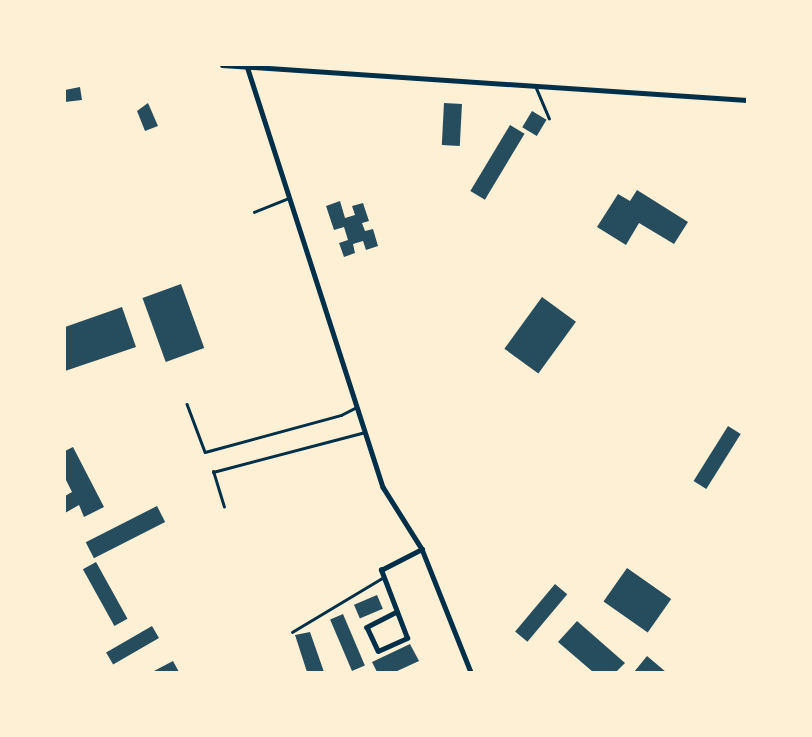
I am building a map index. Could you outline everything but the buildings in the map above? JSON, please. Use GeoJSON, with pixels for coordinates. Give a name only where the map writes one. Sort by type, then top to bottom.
{"type":"FeatureCollection","features":[{"type":"Feature","properties":{"kind":"street"},"geometry":{"type":"LineString","coordinates":[[222,65],[294,67],[536,88],[747,100]]}},
{"type":"Feature","properties":{"kind":"street"},"geometry":{"type":"LineString","coordinates":[[247,66],[383,487],[422,549],[471,672]]}},
{"type":"Feature","properties":{"kind":"street"},"geometry":{"type":"LineString","coordinates":[[397,612],[368,627],[378,650],[407,638],[381,570],[422,549]]}},
{"type":"Feature","properties":{"kind":"lane"},"geometry":{"type":"LineString","coordinates":[[536,88],[549,118]]}},
{"type":"Feature","properties":{"kind":"lane"},"geometry":{"type":"LineString","coordinates":[[254,212],[289,198]]}},
{"type":"Feature","properties":{"kind":"lane"},"geometry":{"type":"LineString","coordinates":[[187,404],[205,452],[341,415],[357,407]]}},
{"type":"Feature","properties":{"kind":"lane"},"geometry":{"type":"LineString","coordinates":[[224,507],[213,472],[365,432]]}},
{"type":"Feature","properties":{"kind":"lane"},"geometry":{"type":"LineString","coordinates":[[292,632],[384,577]]}}]}
